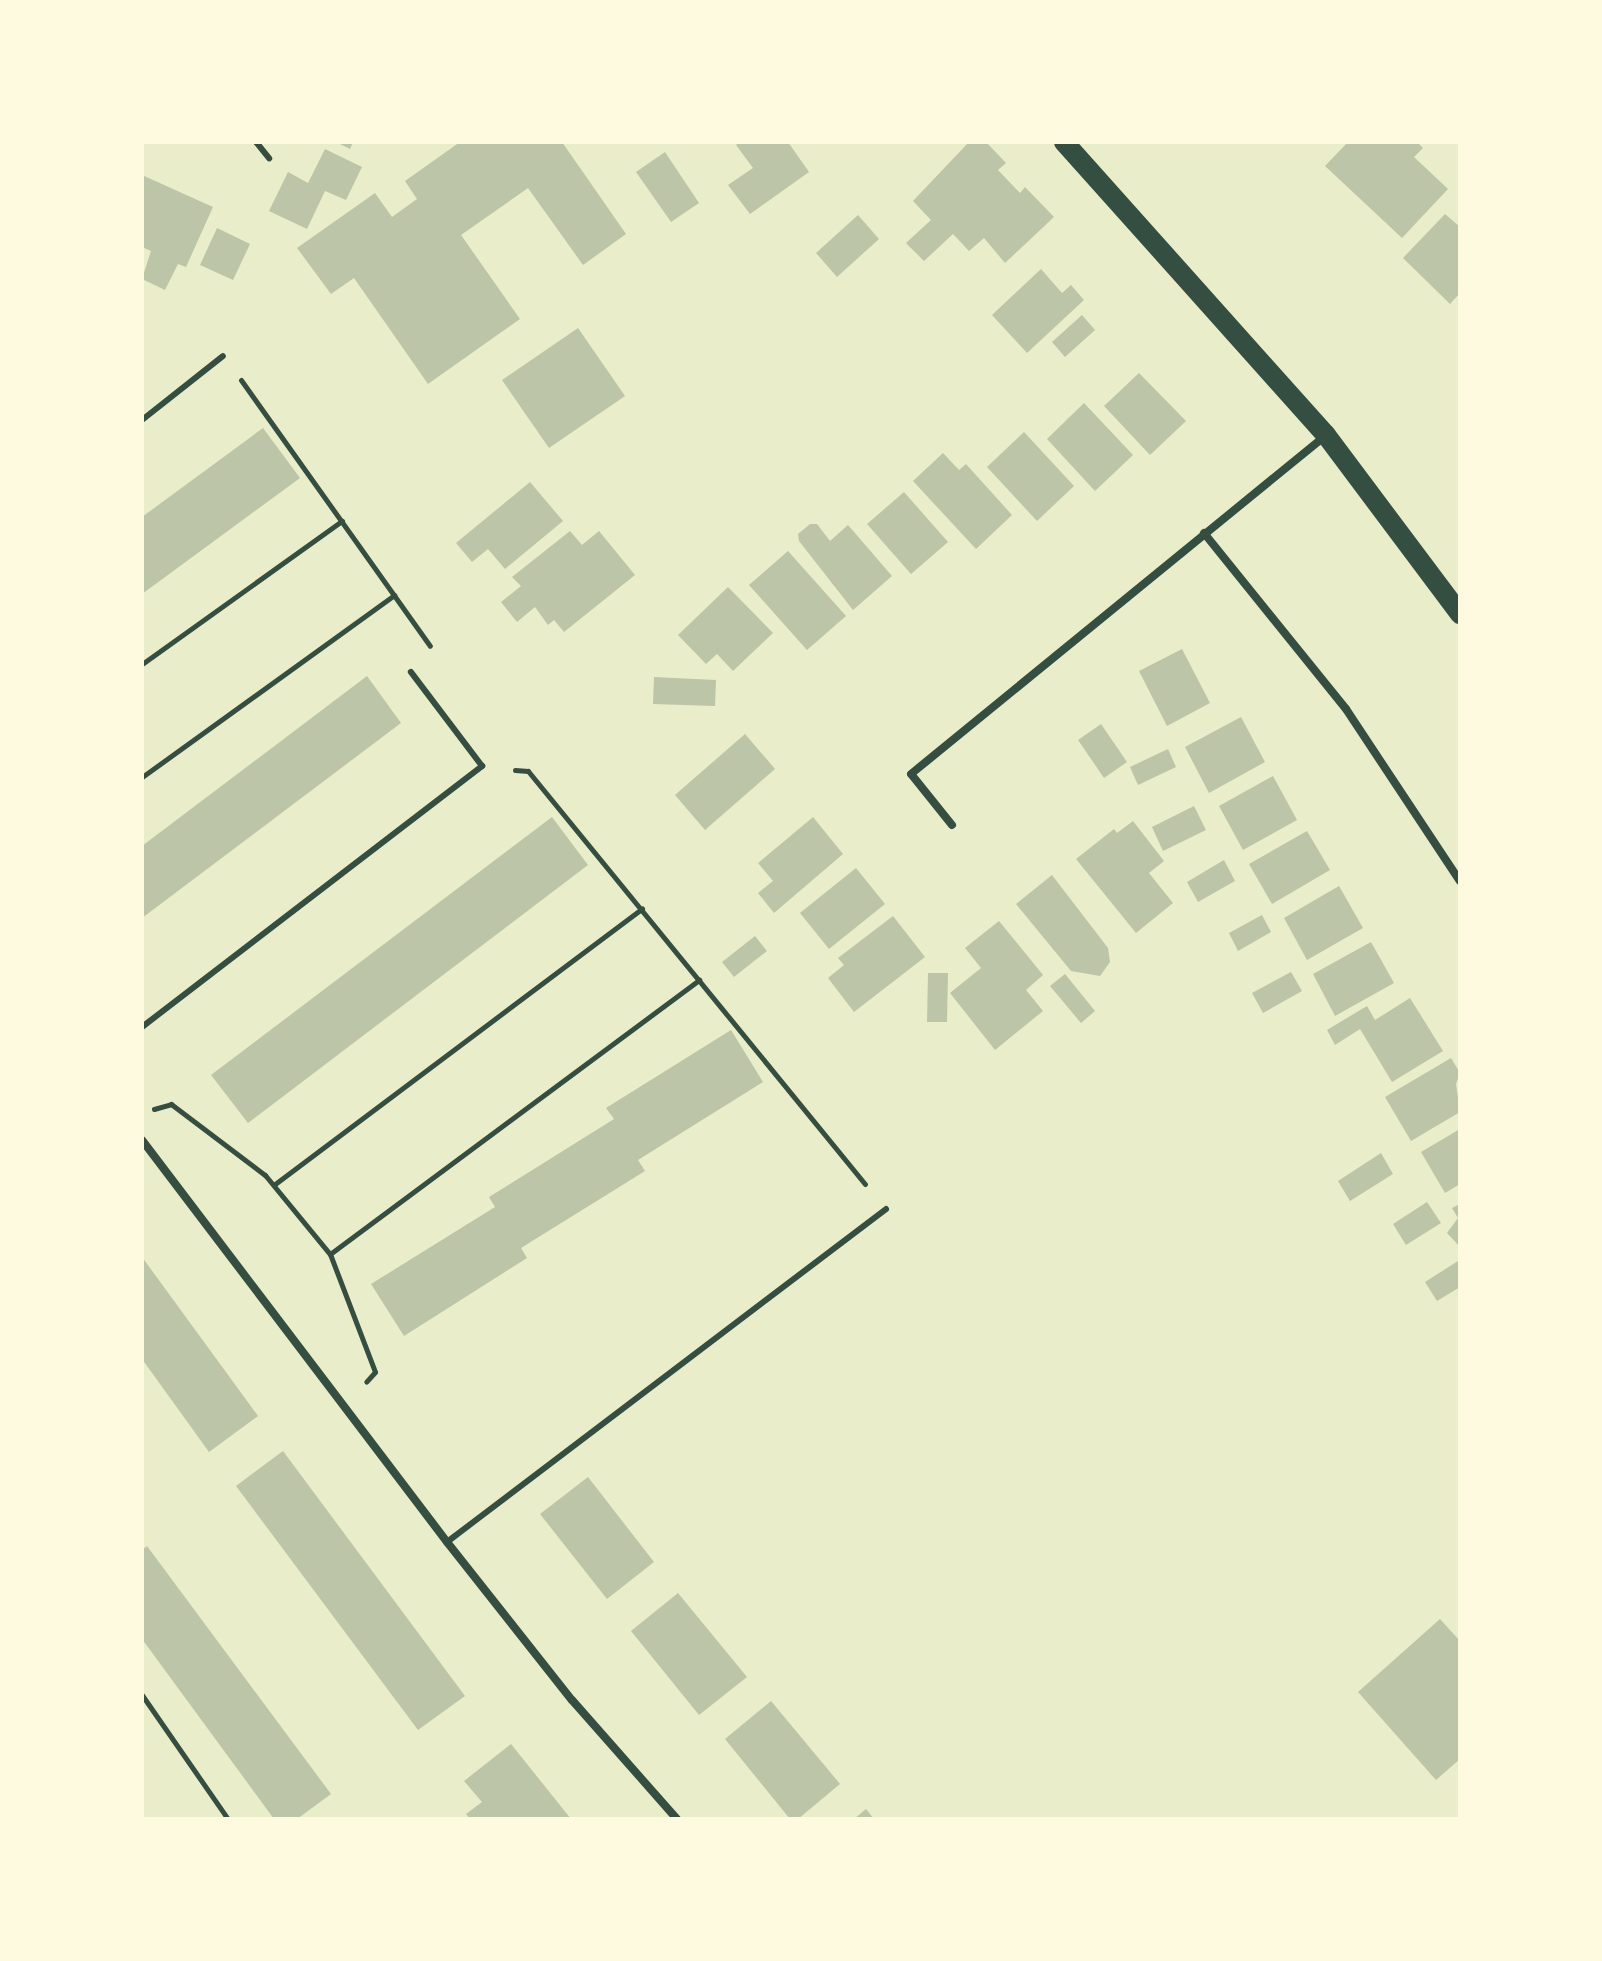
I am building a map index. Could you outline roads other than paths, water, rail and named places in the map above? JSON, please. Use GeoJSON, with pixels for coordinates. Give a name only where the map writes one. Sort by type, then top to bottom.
{"type":"FeatureCollection","features":[{"type":"Feature","properties":{"kind":"main road"},"geometry":{"type":"LineString","coordinates":[[1064,142],[1326,435],[1460,614]]}},
{"type":"Feature","properties":{"kind":"street"},"geometry":{"type":"LineString","coordinates":[[952,825],[911,774],[1326,435]]}},
{"type":"Feature","properties":{"kind":"street"},"geometry":{"type":"LineString","coordinates":[[1204,533],[1346,709],[1460,881]]}},
{"type":"Feature","properties":{"kind":"street"},"geometry":{"type":"LineString","coordinates":[[142,1140],[447,1542],[572,1700],[677,1819]]}},
{"type":"Feature","properties":{"kind":"lane"},"geometry":{"type":"LineString","coordinates":[[256,142],[269,158]]}},
{"type":"Feature","properties":{"kind":"lane"},"geometry":{"type":"LineString","coordinates":[[142,420],[223,356]]}},
{"type":"Feature","properties":{"kind":"lane"},"geometry":{"type":"LineString","coordinates":[[142,406],[149,414]]}},
{"type":"Feature","properties":{"kind":"lane"},"geometry":{"type":"LineString","coordinates":[[142,1027],[482,766],[411,672]]}},
{"type":"Feature","properties":{"kind":"lane"},"geometry":{"type":"LineString","coordinates":[[447,1542],[886,1209]]}}]}
